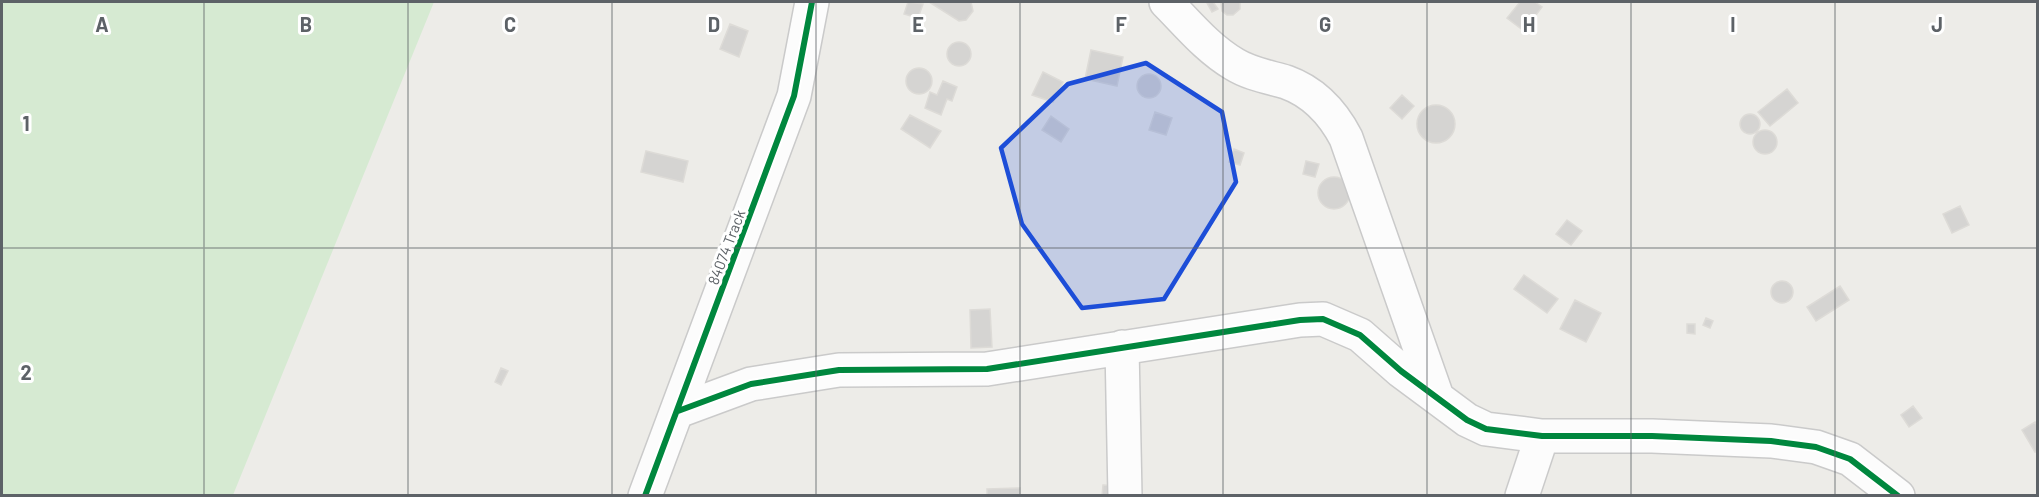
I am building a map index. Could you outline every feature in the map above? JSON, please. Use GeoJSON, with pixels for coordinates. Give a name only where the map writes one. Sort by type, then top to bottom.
{"type":"FeatureCollection","features":[{"type":"Feature","properties":{"kind":"street","name":"84074 Track"},"geometry":{"type":"LineString","coordinates":[[645,495],[794,96],[812,2]]}},
{"type":"Feature","properties":{"kind":"street"},"geometry":{"type":"LineString","coordinates":[[1166,2],[1209,46],[1225,58],[1252,73],[1302,90],[1328,109],[1338,123],[1346,138],[1437,397]]}},
{"type":"Feature","properties":{"kind":"street"},"geometry":{"type":"LineString","coordinates":[[678,411],[751,384],[839,370],[987,369],[1300,320],[1323,319],[1360,335],[1401,371],[1467,420],[1486,429],[1542,436],[1676,437],[1772,441],[1816,447],[1850,459],[1898,495]]}},
{"type":"Feature","properties":{"kind":"street"},"geometry":{"type":"LineString","coordinates":[[1122,347],[1125,495]]}},
{"type":"Feature","properties":{"kind":"street"},"geometry":{"type":"LineString","coordinates":[[1522,495],[1542,436]]}},
{"type":"Feature","properties":{"kind":"highlighted area"},"geometry":{"type":"Polygon","coordinates":[[[1146,63],[1222,112],[1236,182],[1164,299],[1082,308],[1022,224],[1001,148],[1068,84],[1146,63]]]}},
{"type":"Feature","properties":{"kind":"green space"},"geometry":{"type":"Polygon","coordinates":[[[2,2],[434,2],[233,495],[2,495],[2,2]]]}},
{"type":"Feature","properties":{"kind":"building"},"geometry":{"type":"Polygon","coordinates":[[[908,2],[923,4],[918,18],[904,14],[908,2]]]}},
{"type":"Feature","properties":{"kind":"building"},"geometry":{"type":"Polygon","coordinates":[[[929,2],[971,2],[973,11],[966,20],[959,21],[929,2]]]}},
{"type":"Feature","properties":{"kind":"building"},"geometry":{"type":"Polygon","coordinates":[[[1213,2],[1218,9],[1212,12],[1207,3],[1213,2]]]}},
{"type":"Feature","properties":{"kind":"building"},"geometry":{"type":"Polygon","coordinates":[[[1221,2],[1240,2],[1240,9],[1233,15],[1227,15],[1222,11],[1221,2]]]}},
{"type":"Feature","properties":{"kind":"building"},"geometry":{"type":"Polygon","coordinates":[[[1520,2],[1535,2],[1542,7],[1524,31],[1507,18],[1520,2]]]}},
{"type":"Feature","properties":{"kind":"building"},"geometry":{"type":"Polygon","coordinates":[[[730,24],[748,31],[739,57],[720,49],[730,24]]]}},
{"type":"Feature","properties":{"kind":"building"},"geometry":{"type":"Polygon","coordinates":[[[959,42],[968,45],[971,54],[968,63],[959,66],[950,63],[947,54],[950,45],[959,42]]]}},
{"type":"Feature","properties":{"kind":"building"},"geometry":{"type":"Polygon","coordinates":[[[1091,50],[1123,57],[1117,86],[1085,79],[1091,50]]]}},
{"type":"Feature","properties":{"kind":"building"},"geometry":{"type":"Polygon","coordinates":[[[919,68],[928,72],[932,81],[928,90],[919,94],[910,90],[906,81],[910,72],[919,68]]]}},
{"type":"Feature","properties":{"kind":"building"},"geometry":{"type":"Polygon","coordinates":[[[1043,72],[1063,82],[1053,102],[1032,95],[1043,72]]]}},
{"type":"Feature","properties":{"kind":"building"},"geometry":{"type":"Polygon","coordinates":[[[1149,74],[1158,77],[1161,86],[1158,95],[1149,98],[1140,95],[1137,86],[1140,77],[1149,74]]]}},
{"type":"Feature","properties":{"kind":"building"},"geometry":{"type":"Polygon","coordinates":[[[943,81],[957,87],[952,101],[947,99],[941,115],[925,108],[930,92],[937,95],[943,81]]]}},
{"type":"Feature","properties":{"kind":"building"},"geometry":{"type":"Polygon","coordinates":[[[1787,89],[1798,103],[1770,126],[1758,112],[1787,89]]]}},
{"type":"Feature","properties":{"kind":"building"},"geometry":{"type":"Polygon","coordinates":[[[1402,95],[1414,106],[1402,119],[1390,108],[1402,95]]]}},
{"type":"Feature","properties":{"kind":"building"},"geometry":{"type":"Polygon","coordinates":[[[1436,105],[1449,111],[1455,124],[1449,137],[1436,143],[1423,137],[1417,124],[1423,111],[1436,105]]]}},
{"type":"Feature","properties":{"kind":"building"},"geometry":{"type":"Polygon","coordinates":[[[1155,112],[1172,118],[1166,135],[1149,130],[1155,112]]]}},
{"type":"Feature","properties":{"kind":"building"},"geometry":{"type":"Polygon","coordinates":[[[1750,114],[1757,117],[1760,124],[1757,131],[1750,134],[1743,131],[1740,124],[1743,117],[1750,114]]]}},
{"type":"Feature","properties":{"kind":"building"},"geometry":{"type":"Polygon","coordinates":[[[910,115],[941,131],[930,148],[901,129],[910,115]]]}},
{"type":"Feature","properties":{"kind":"building"},"geometry":{"type":"Polygon","coordinates":[[[1051,116],[1069,129],[1061,142],[1042,130],[1051,116]]]}},
{"type":"Feature","properties":{"kind":"building"},"geometry":{"type":"Polygon","coordinates":[[[1765,130],[1770,131],[1776,137],[1776,147],[1770,153],[1765,154],[1760,153],[1754,147],[1753,142],[1754,137],[1760,131],[1765,130]]]}},
{"type":"Feature","properties":{"kind":"building"},"geometry":{"type":"Polygon","coordinates":[[[1234,149],[1244,153],[1240,165],[1229,162],[1234,149]]]}},
{"type":"Feature","properties":{"kind":"building"},"geometry":{"type":"Polygon","coordinates":[[[646,151],[688,161],[683,182],[641,172],[646,151]]]}},
{"type":"Feature","properties":{"kind":"building"},"geometry":{"type":"Polygon","coordinates":[[[1306,161],[1319,164],[1315,177],[1303,174],[1306,161]]]}},
{"type":"Feature","properties":{"kind":"building"},"geometry":{"type":"Polygon","coordinates":[[[1334,177],[1345,182],[1350,193],[1345,204],[1334,209],[1323,204],[1318,193],[1323,182],[1334,177]]]}},
{"type":"Feature","properties":{"kind":"building"},"geometry":{"type":"Polygon","coordinates":[[[1960,206],[1969,225],[1952,233],[1943,214],[1960,206]]]}},
{"type":"Feature","properties":{"kind":"building"},"geometry":{"type":"Polygon","coordinates":[[[1567,220],[1582,231],[1571,245],[1556,234],[1567,220]]]}},
{"type":"Feature","properties":{"kind":"building"},"geometry":{"type":"Polygon","coordinates":[[[1524,275],[1558,299],[1547,313],[1514,289],[1524,275]]]}},
{"type":"Feature","properties":{"kind":"building"},"geometry":{"type":"Polygon","coordinates":[[[1782,281],[1790,284],[1793,292],[1790,300],[1782,303],[1774,300],[1771,292],[1774,284],[1782,281]]]}},
{"type":"Feature","properties":{"kind":"building"},"geometry":{"type":"Polygon","coordinates":[[[1840,286],[1849,300],[1816,321],[1807,307],[1840,286]]]}},
{"type":"Feature","properties":{"kind":"building"},"geometry":{"type":"Polygon","coordinates":[[[1575,300],[1601,313],[1586,342],[1560,329],[1575,300]]]}},
{"type":"Feature","properties":{"kind":"building"},"geometry":{"type":"Polygon","coordinates":[[[990,309],[992,347],[971,348],[970,310],[990,309]]]}},
{"type":"Feature","properties":{"kind":"building"},"geometry":{"type":"Polygon","coordinates":[[[1706,318],[1713,321],[1710,328],[1703,325],[1706,318]]]}},
{"type":"Feature","properties":{"kind":"building"},"geometry":{"type":"Polygon","coordinates":[[[1687,324],[1695,324],[1695,334],[1687,333],[1687,324]]]}},
{"type":"Feature","properties":{"kind":"building"},"geometry":{"type":"Polygon","coordinates":[[[501,368],[508,371],[501,385],[495,382],[501,368]]]}},
{"type":"Feature","properties":{"kind":"building"},"geometry":{"type":"Polygon","coordinates":[[[1913,406],[1922,418],[1909,427],[1901,415],[1913,406]]]}},
{"type":"Feature","properties":{"kind":"building"},"geometry":{"type":"Polygon","coordinates":[[[2035,422],[2038,427],[2038,451],[2035,452],[2022,430],[2035,422]]]}},
{"type":"Feature","properties":{"kind":"building"},"geometry":{"type":"Polygon","coordinates":[[[1103,485],[1119,486],[1118,496],[1102,496],[1103,485]]]}},
{"type":"Feature","properties":{"kind":"building"},"geometry":{"type":"Polygon","coordinates":[[[1020,488],[1020,496],[987,496],[987,489],[1020,488]]]}},
{"type":"Feature","properties":{"kind":"cycle path"},"geometry":{"type":"LineString","coordinates":[[645,496],[794,96],[812,2]]}},
{"type":"Feature","properties":{"kind":"cycle path"},"geometry":{"type":"LineString","coordinates":[[678,411],[751,384],[839,370],[987,369],[1300,320],[1323,319],[1360,335],[1401,371],[1467,420],[1486,429],[1542,436],[1652,436],[1771,441],[1816,447],[1850,459],[1898,496]]}}]}
